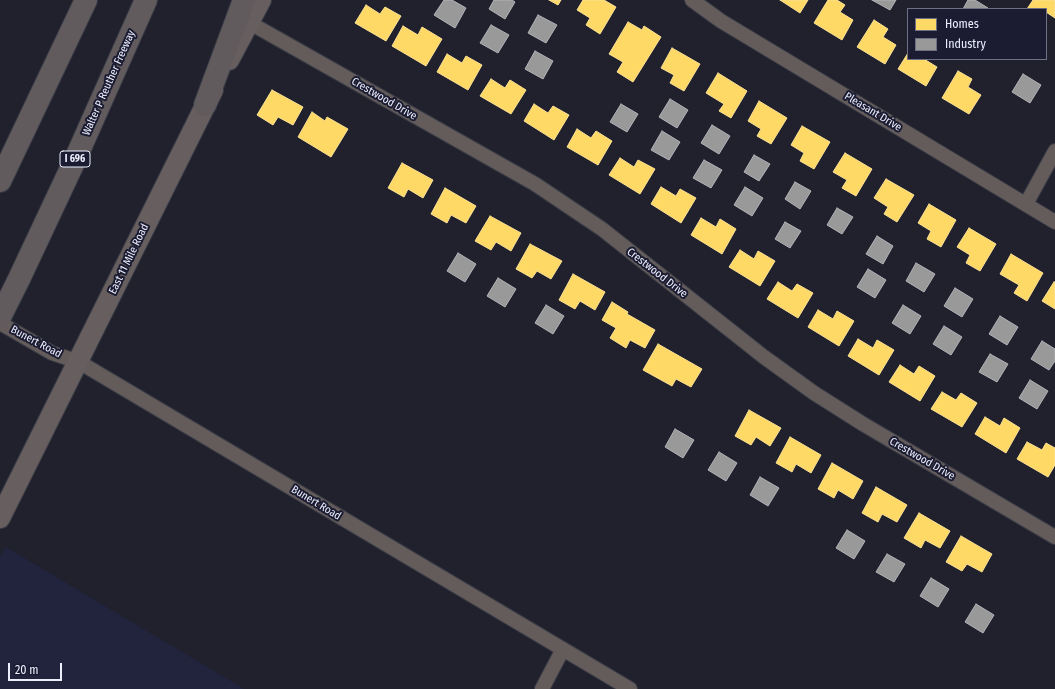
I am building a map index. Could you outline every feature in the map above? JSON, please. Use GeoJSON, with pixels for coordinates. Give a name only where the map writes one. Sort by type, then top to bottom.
{"type":"FeatureCollection","features":[{"type":"Feature","properties":{"kind":"highway"},"geometry":{"type":"LineString","coordinates":[[0,181],[86,0]]}},
{"type":"Feature","properties":{"kind":"highway","name":"Walter P Reuther Freeway"},"geometry":{"type":"LineString","coordinates":[[0,317],[19,280],[74,162],[146,0]]}},
{"type":"Feature","properties":{"kind":"highway"},"geometry":{"type":"LineString","coordinates":[[205,105],[244,0]]}},
{"type":"Feature","properties":{"kind":"main road","name":"East 11 Mile Road"},"geometry":{"type":"LineString","coordinates":[[0,518],[79,362],[205,105],[261,0]]}},
{"type":"Feature","properties":{"kind":"street","name":"Pleasant Drive"},"geometry":{"type":"LineString","coordinates":[[692,0],[721,21],[1055,222]]}},
{"type":"Feature","properties":{"kind":"street","name":"Crestwood Drive"},"geometry":{"type":"LineString","coordinates":[[250,23],[536,184],[602,229],[764,356],[814,393],[863,424],[1055,537]]}},
{"type":"Feature","properties":{"kind":"street"},"geometry":{"type":"LineString","coordinates":[[1026,204],[1055,151]]}},
{"type":"Feature","properties":{"kind":"street","name":"Bunert Road"},"geometry":{"type":"LineString","coordinates":[[0,323],[52,353],[79,362],[630,689]]}},
{"type":"Feature","properties":{"kind":"street"},"geometry":{"type":"LineString","coordinates":[[542,689],[563,649]]}},
{"type":"Feature","properties":{"kind":"shaded area"},"geometry":{"type":"Polygon","coordinates":[[[6,547],[244,689],[0,689],[0,556],[6,547]]]}},
{"type":"Feature","properties":{"kind":"building: Homes"},"geometry":{"type":"Polygon","coordinates":[[[549,0],[561,0],[558,5],[549,0]]]}},
{"type":"Feature","properties":{"kind":"building: Homes"},"geometry":{"type":"Polygon","coordinates":[[[583,0],[604,0],[616,7],[600,34],[586,25],[590,18],[577,10],[583,0]]]}},
{"type":"Feature","properties":{"kind":"building: Homes"},"geometry":{"type":"Polygon","coordinates":[[[780,0],[808,0],[800,13],[780,0]]]}},
{"type":"Feature","properties":{"kind":"building: Homes"},"geometry":{"type":"Polygon","coordinates":[[[828,0],[837,0],[845,5],[840,12],[853,20],[842,40],[814,23],[828,0]]]}},
{"type":"Feature","properties":{"kind":"building: Homes"},"geometry":{"type":"Polygon","coordinates":[[[1033,0],[1055,0],[1055,18],[1047,13],[1047,8],[1028,8],[1033,0]]]}},
{"type":"Feature","properties":{"kind":"building: Homes"},"geometry":{"type":"Polygon","coordinates":[[[366,5],[380,14],[385,7],[401,16],[386,41],[355,23],[366,5]]]}},
{"type":"Feature","properties":{"kind":"building: Homes"},"geometry":{"type":"Polygon","coordinates":[[[874,20],[888,29],[883,37],[896,45],[885,64],[857,47],[874,20]]]}},
{"type":"Feature","properties":{"kind":"building: Homes"},"geometry":{"type":"Polygon","coordinates":[[[628,22],[642,30],[644,26],[661,37],[633,82],[617,72],[623,62],[609,54],[628,22]]]}},
{"type":"Feature","properties":{"kind":"building: Homes"},"geometry":{"type":"Polygon","coordinates":[[[403,26],[418,35],[422,27],[442,39],[426,66],[392,46],[403,26]]]}},
{"type":"Feature","properties":{"kind":"building: Homes"},"geometry":{"type":"Polygon","coordinates":[[[672,48],[700,64],[684,91],[670,83],[674,75],[661,68],[672,48]]]}},
{"type":"Feature","properties":{"kind":"building: Homes"},"geometry":{"type":"Polygon","coordinates":[[[447,54],[462,63],[466,56],[482,65],[468,90],[437,72],[447,54]]]}},
{"type":"Feature","properties":{"kind":"building: Homes"},"geometry":{"type":"Polygon","coordinates":[[[907,55],[907,60],[926,60],[937,67],[926,86],[898,69],[907,55]]]}},
{"type":"Feature","properties":{"kind":"building: Homes"},"geometry":{"type":"Polygon","coordinates":[[[958,71],[972,79],[968,87],[981,95],[969,114],[942,98],[958,71]]]}},
{"type":"Feature","properties":{"kind":"building: Homes"},"geometry":{"type":"Polygon","coordinates":[[[718,73],[747,91],[731,118],[719,111],[724,104],[706,93],[718,73]]]}},
{"type":"Feature","properties":{"kind":"building: Homes"},"geometry":{"type":"Polygon","coordinates":[[[491,79],[505,88],[510,80],[526,90],[511,114],[480,96],[491,79]]]}},
{"type":"Feature","properties":{"kind":"building: Homes"},"geometry":{"type":"Polygon","coordinates":[[[272,90],[303,107],[293,125],[278,117],[273,125],[257,115],[272,90]]]}},
{"type":"Feature","properties":{"kind":"building: Homes"},"geometry":{"type":"Polygon","coordinates":[[[759,101],[787,118],[771,144],[757,136],[761,129],[748,121],[759,101]]]}},
{"type":"Feature","properties":{"kind":"building: Homes"},"geometry":{"type":"Polygon","coordinates":[[[534,104],[548,113],[553,106],[569,115],[554,140],[524,121],[534,104]]]}},
{"type":"Feature","properties":{"kind":"building: Homes"},"geometry":{"type":"Polygon","coordinates":[[[312,112],[325,121],[327,117],[348,129],[331,157],[298,137],[312,112]]]}},
{"type":"Feature","properties":{"kind":"building: Homes"},"geometry":{"type":"Polygon","coordinates":[[[802,126],[830,142],[814,169],[800,161],[804,153],[791,145],[802,126]]]}},
{"type":"Feature","properties":{"kind":"building: Homes"},"geometry":{"type":"Polygon","coordinates":[[[577,129],[591,138],[596,131],[612,141],[598,165],[567,147],[577,129]]]}},
{"type":"Feature","properties":{"kind":"building: Homes"},"geometry":{"type":"Polygon","coordinates":[[[845,153],[872,169],[856,196],[842,188],[847,180],[833,172],[845,153]]]}},
{"type":"Feature","properties":{"kind":"building: Homes"},"geometry":{"type":"Polygon","coordinates":[[[620,158],[634,167],[638,160],[655,169],[640,194],[609,175],[620,158]]]}},
{"type":"Feature","properties":{"kind":"building: Homes"},"geometry":{"type":"Polygon","coordinates":[[[402,163],[433,180],[423,198],[408,189],[404,197],[388,188],[402,163]]]}},
{"type":"Feature","properties":{"kind":"building: Homes"},"geometry":{"type":"Polygon","coordinates":[[[886,179],[914,195],[897,222],[884,214],[888,207],[874,198],[886,179]]]}},
{"type":"Feature","properties":{"kind":"building: Homes"},"geometry":{"type":"Polygon","coordinates":[[[661,187],[676,196],[680,189],[696,198],[681,223],[651,204],[661,187]]]}},
{"type":"Feature","properties":{"kind":"building: Homes"},"geometry":{"type":"Polygon","coordinates":[[[445,188],[476,206],[466,223],[451,215],[447,223],[431,214],[445,188]]]}},
{"type":"Feature","properties":{"kind":"building: Homes"},"geometry":{"type":"Polygon","coordinates":[[[929,204],[956,220],[941,247],[927,239],[931,231],[918,223],[929,204]]]}},
{"type":"Feature","properties":{"kind":"building: Homes"},"geometry":{"type":"Polygon","coordinates":[[[490,216],[521,233],[511,251],[496,242],[491,250],[475,241],[490,216]]]}},
{"type":"Feature","properties":{"kind":"building: Homes"},"geometry":{"type":"Polygon","coordinates":[[[701,218],[716,227],[720,219],[736,229],[722,254],[691,235],[701,218]]]}},
{"type":"Feature","properties":{"kind":"building: Homes"},"geometry":{"type":"Polygon","coordinates":[[[969,228],[996,244],[980,271],[966,263],[970,255],[957,247],[969,228]]]}},
{"type":"Feature","properties":{"kind":"building: Homes"},"geometry":{"type":"Polygon","coordinates":[[[530,244],[562,261],[551,279],[537,271],[532,278],[516,269],[530,244]]]}},
{"type":"Feature","properties":{"kind":"building: Homes"},"geometry":{"type":"Polygon","coordinates":[[[740,250],[754,259],[758,251],[775,261],[760,286],[729,267],[740,250]]]}},
{"type":"Feature","properties":{"kind":"building: Homes"},"geometry":{"type":"Polygon","coordinates":[[[1011,254],[1043,273],[1027,301],[1014,293],[1019,285],[1000,274],[1011,254]]]}},
{"type":"Feature","properties":{"kind":"building: Homes"},"geometry":{"type":"Polygon","coordinates":[[[573,274],[605,292],[595,310],[580,301],[575,309],[559,300],[573,274]]]}},
{"type":"Feature","properties":{"kind":"building: Homes"},"geometry":{"type":"Polygon","coordinates":[[[778,282],[792,291],[797,284],[813,293],[798,318],[767,299],[778,282]]]}},
{"type":"Feature","properties":{"kind":"building: Homes"},"geometry":{"type":"Polygon","coordinates":[[[1055,282],[1055,309],[1042,301],[1055,282]]]}},
{"type":"Feature","properties":{"kind":"building: Homes"},"geometry":{"type":"Polygon","coordinates":[[[612,302],[628,312],[627,314],[655,330],[645,348],[630,340],[626,348],[610,338],[616,328],[602,320],[612,302]]]}},
{"type":"Feature","properties":{"kind":"building: Homes"},"geometry":{"type":"Polygon","coordinates":[[[818,310],[833,319],[837,311],[854,321],[839,346],[808,327],[818,310]]]}},
{"type":"Feature","properties":{"kind":"building: Homes"},"geometry":{"type":"Polygon","coordinates":[[[858,339],[873,348],[877,340],[894,350],[879,375],[848,356],[858,339]]]}},
{"type":"Feature","properties":{"kind":"building: Homes"},"geometry":{"type":"Polygon","coordinates":[[[658,344],[702,369],[691,387],[676,379],[672,386],[643,370],[658,344]]]}},
{"type":"Feature","properties":{"kind":"building: Homes"},"geometry":{"type":"Polygon","coordinates":[[[900,365],[914,374],[919,366],[935,376],[920,401],[889,382],[900,365]]]}},
{"type":"Feature","properties":{"kind":"building: Homes"},"geometry":{"type":"Polygon","coordinates":[[[942,392],[956,400],[961,393],[977,403],[962,427],[931,409],[942,392]]]}},
{"type":"Feature","properties":{"kind":"building: Homes"},"geometry":{"type":"Polygon","coordinates":[[[749,410],[781,428],[770,446],[756,437],[751,445],[735,436],[749,410]]]}},
{"type":"Feature","properties":{"kind":"building: Homes"},"geometry":{"type":"Polygon","coordinates":[[[985,417],[1000,426],[1004,418],[1020,428],[1006,453],[975,434],[985,417]]]}},
{"type":"Feature","properties":{"kind":"building: Homes"},"geometry":{"type":"Polygon","coordinates":[[[790,437],[821,455],[811,473],[796,464],[792,472],[776,463],[790,437]]]}},
{"type":"Feature","properties":{"kind":"building: Homes"},"geometry":{"type":"Polygon","coordinates":[[[1027,442],[1042,450],[1046,443],[1055,448],[1055,465],[1048,477],[1017,459],[1027,442]]]}},
{"type":"Feature","properties":{"kind":"building: Homes"},"geometry":{"type":"Polygon","coordinates":[[[832,463],[863,481],[853,499],[838,490],[834,498],[818,489],[832,463]]]}},
{"type":"Feature","properties":{"kind":"building: Homes"},"geometry":{"type":"Polygon","coordinates":[[[876,487],[907,505],[897,522],[882,514],[878,522],[862,513],[876,487]]]}},
{"type":"Feature","properties":{"kind":"building: Homes"},"geometry":{"type":"Polygon","coordinates":[[[919,513],[950,531],[940,548],[925,540],[921,548],[904,538],[919,513]]]}},
{"type":"Feature","properties":{"kind":"building: Homes"},"geometry":{"type":"Polygon","coordinates":[[[961,536],[992,554],[982,572],[967,564],[962,571],[946,562],[961,536]]]}},
{"type":"Feature","properties":{"kind":"building: Industry"},"geometry":{"type":"Polygon","coordinates":[[[444,0],[452,0],[466,8],[455,28],[434,15],[444,0]]]}},
{"type":"Feature","properties":{"kind":"building: Industry"},"geometry":{"type":"Polygon","coordinates":[[[494,0],[512,0],[515,2],[505,19],[489,9],[494,0]]]}},
{"type":"Feature","properties":{"kind":"building: Industry"},"geometry":{"type":"Polygon","coordinates":[[[872,0],[896,0],[890,10],[872,0]]]}},
{"type":"Feature","properties":{"kind":"building: Industry"},"geometry":{"type":"Polygon","coordinates":[[[968,0],[975,0],[988,8],[964,8],[968,0]]]}},
{"type":"Feature","properties":{"kind":"building: Industry"},"geometry":{"type":"Polygon","coordinates":[[[538,15],[557,25],[546,43],[528,33],[538,15]]]}},
{"type":"Feature","properties":{"kind":"building: Industry"},"geometry":{"type":"Polygon","coordinates":[[[491,25],[509,35],[498,53],[480,43],[491,25]]]}},
{"type":"Feature","properties":{"kind":"building: Industry"},"geometry":{"type":"Polygon","coordinates":[[[535,51],[553,61],[543,79],[525,69],[535,51]]]}},
{"type":"Feature","properties":{"kind":"building: Industry"},"geometry":{"type":"Polygon","coordinates":[[[1023,74],[1041,85],[1030,103],[1012,92],[1023,74]]]}},
{"type":"Feature","properties":{"kind":"building: Industry"},"geometry":{"type":"Polygon","coordinates":[[[670,99],[688,110],[677,128],[659,117],[670,99]]]}},
{"type":"Feature","properties":{"kind":"building: Industry"},"geometry":{"type":"Polygon","coordinates":[[[621,104],[638,114],[627,132],[610,122],[621,104]]]}},
{"type":"Feature","properties":{"kind":"building: Industry"},"geometry":{"type":"Polygon","coordinates":[[[712,125],[730,136],[719,154],[701,143],[712,125]]]}},
{"type":"Feature","properties":{"kind":"building: Industry"},"geometry":{"type":"Polygon","coordinates":[[[662,131],[680,142],[669,160],[651,150],[662,131]]]}},
{"type":"Feature","properties":{"kind":"building: Industry"},"geometry":{"type":"Polygon","coordinates":[[[754,155],[770,164],[759,181],[744,172],[754,155]]]}},
{"type":"Feature","properties":{"kind":"building: Industry"},"geometry":{"type":"Polygon","coordinates":[[[704,160],[722,170],[711,188],[693,178],[704,160]]]}},
{"type":"Feature","properties":{"kind":"building: Industry"},"geometry":{"type":"Polygon","coordinates":[[[795,182],[811,191],[800,209],[785,199],[795,182]]]}},
{"type":"Feature","properties":{"kind":"building: Industry"},"geometry":{"type":"Polygon","coordinates":[[[745,187],[763,198],[752,216],[734,205],[745,187]]]}},
{"type":"Feature","properties":{"kind":"building: Industry"},"geometry":{"type":"Polygon","coordinates":[[[837,208],[853,217],[842,234],[827,225],[837,208]]]}},
{"type":"Feature","properties":{"kind":"building: Industry"},"geometry":{"type":"Polygon","coordinates":[[[785,222],[801,231],[790,248],[775,239],[785,222]]]}},
{"type":"Feature","properties":{"kind":"building: Industry"},"geometry":{"type":"Polygon","coordinates":[[[877,236],[893,246],[883,264],[866,254],[877,236]]]}},
{"type":"Feature","properties":{"kind":"building: Industry"},"geometry":{"type":"Polygon","coordinates":[[[458,253],[476,264],[465,282],[447,271],[458,253]]]}},
{"type":"Feature","properties":{"kind":"building: Industry"},"geometry":{"type":"Polygon","coordinates":[[[916,263],[935,274],[924,292],[906,281],[916,263]]]}},
{"type":"Feature","properties":{"kind":"building: Industry"},"geometry":{"type":"Polygon","coordinates":[[[868,269],[886,280],[875,298],[857,287],[868,269]]]}},
{"type":"Feature","properties":{"kind":"building: Industry"},"geometry":{"type":"Polygon","coordinates":[[[498,278],[516,289],[505,307],[487,296],[498,278]]]}},
{"type":"Feature","properties":{"kind":"building: Industry"},"geometry":{"type":"Polygon","coordinates":[[[955,288],[973,299],[962,317],[944,306],[955,288]]]}},
{"type":"Feature","properties":{"kind":"building: Industry"},"geometry":{"type":"Polygon","coordinates":[[[546,305],[564,316],[553,334],[535,323],[546,305]]]}},
{"type":"Feature","properties":{"kind":"building: Industry"},"geometry":{"type":"Polygon","coordinates":[[[903,305],[921,316],[910,334],[892,323],[903,305]]]}},
{"type":"Feature","properties":{"kind":"building: Industry"},"geometry":{"type":"Polygon","coordinates":[[[1000,316],[1018,327],[1007,345],[989,334],[1000,316]]]}},
{"type":"Feature","properties":{"kind":"building: Industry"},"geometry":{"type":"Polygon","coordinates":[[[944,326],[962,337],[951,355],[933,344],[944,326]]]}},
{"type":"Feature","properties":{"kind":"building: Industry"},"geometry":{"type":"Polygon","coordinates":[[[1042,341],[1055,349],[1055,361],[1049,370],[1031,359],[1042,341]]]}},
{"type":"Feature","properties":{"kind":"building: Industry"},"geometry":{"type":"Polygon","coordinates":[[[990,354],[1008,364],[997,382],[979,372],[990,354]]]}},
{"type":"Feature","properties":{"kind":"building: Industry"},"geometry":{"type":"Polygon","coordinates":[[[1030,380],[1048,391],[1037,409],[1019,398],[1030,380]]]}},
{"type":"Feature","properties":{"kind":"building: Industry"},"geometry":{"type":"Polygon","coordinates":[[[675,429],[694,440],[683,458],[665,447],[675,429]]]}},
{"type":"Feature","properties":{"kind":"building: Industry"},"geometry":{"type":"Polygon","coordinates":[[[719,452],[737,463],[726,481],[708,470],[719,452]]]}},
{"type":"Feature","properties":{"kind":"building: Industry"},"geometry":{"type":"Polygon","coordinates":[[[760,477],[779,488],[768,506],[750,495],[760,477]]]}},
{"type":"Feature","properties":{"kind":"building: Industry"},"geometry":{"type":"Polygon","coordinates":[[[847,530],[865,541],[854,559],[836,548],[847,530]]]}},
{"type":"Feature","properties":{"kind":"building: Industry"},"geometry":{"type":"Polygon","coordinates":[[[887,554],[905,564],[894,582],[876,572],[887,554]]]}},
{"type":"Feature","properties":{"kind":"building: Industry"},"geometry":{"type":"Polygon","coordinates":[[[931,578],[949,589],[938,607],[920,596],[931,578]]]}},
{"type":"Feature","properties":{"kind":"building: Industry"},"geometry":{"type":"Polygon","coordinates":[[[976,604],[994,615],[983,633],[965,622],[976,604]]]}}]}
